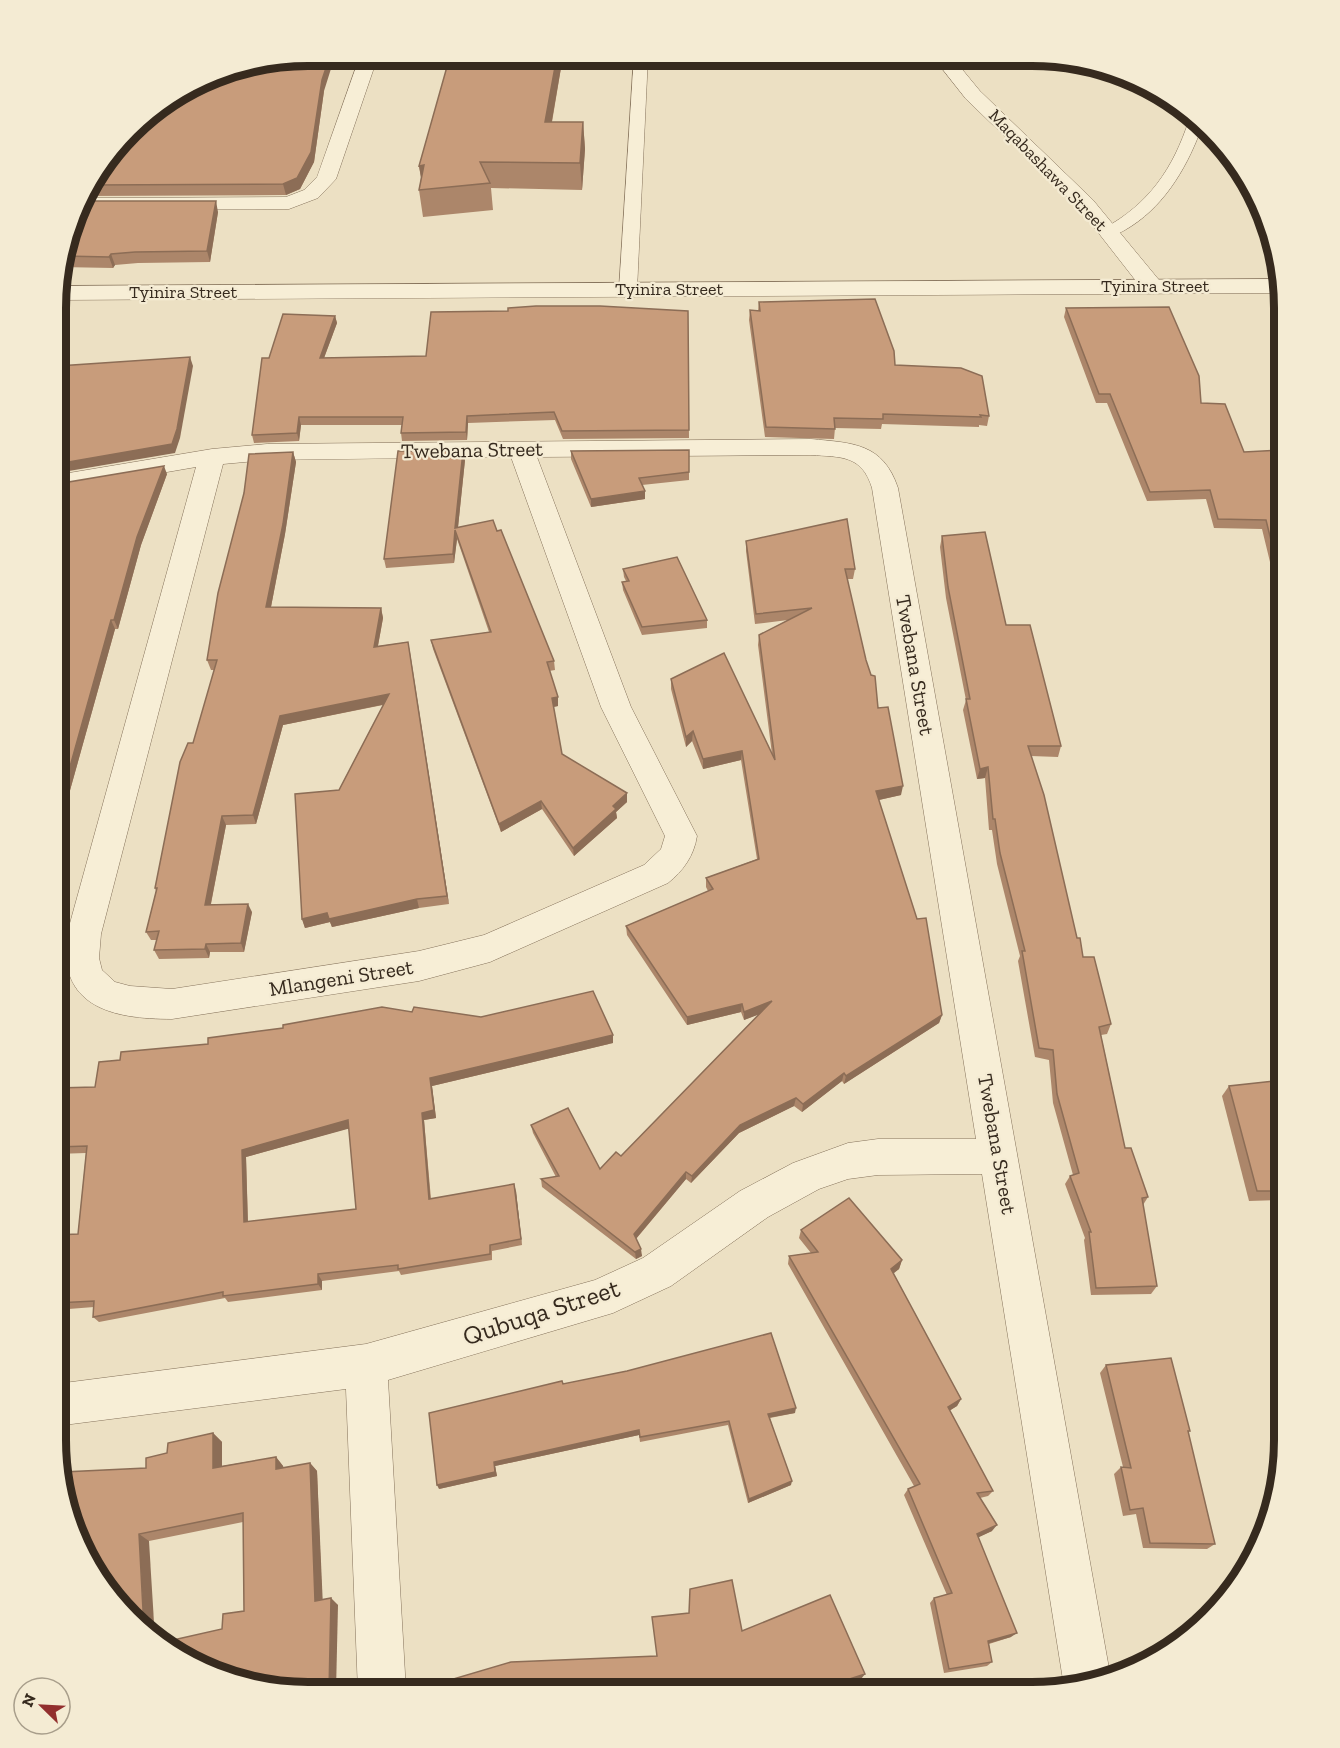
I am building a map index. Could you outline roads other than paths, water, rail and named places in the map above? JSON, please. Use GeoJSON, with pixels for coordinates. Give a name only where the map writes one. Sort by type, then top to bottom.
{"type":"FeatureCollection","features":[{"type":"Feature","properties":{"kind":"street"},"geometry":{"type":"LineString","coordinates":[[90,204],[265,204],[301,200],[320,188],[326,179],[366,66]]}},
{"type":"Feature","properties":{"kind":"street","name":"Maqabashawa Street"},"geometry":{"type":"LineString","coordinates":[[950,66],[973,94],[1086,204],[1151,285]]}},
{"type":"Feature","properties":{"kind":"street","name":"Tyinira Street"},"geometry":{"type":"LineString","coordinates":[[67,293],[1273,286]]}},
{"type":"Feature","properties":{"kind":"street","name":"Twebana Street"},"geometry":{"type":"LineString","coordinates":[[66,481],[212,457],[267,452],[811,447],[843,451],[866,458],[878,469],[885,489],[1086,1676]]}},
{"type":"Feature","properties":{"kind":"street","name":"Mlangeni Street"},"geometry":{"type":"LineString","coordinates":[[212,457],[84,934],[82,960],[88,978],[104,994],[131,1003],[172,1004],[419,966],[457,958],[490,948],[656,874],[672,861],[680,848],[679,830],[658,793],[616,707],[521,449]]}},
{"type":"Feature","properties":{"kind":"street","name":"Qubuqa Street"},"geometry":{"type":"LineString","coordinates":[[66,1404],[366,1365],[599,1299],[657,1272],[754,1204],[807,1176],[848,1161],[878,1157],[999,1156]]}},
{"type":"Feature","properties":{"kind":"street"},"geometry":{"type":"LineString","coordinates":[[366,1365],[382,1682]]}},
{"type":"Feature","properties":{"kind":"lane"},"geometry":{"type":"LineString","coordinates":[[628,290],[640,66]]}},
{"type":"Feature","properties":{"kind":"lane"},"geometry":{"type":"LineString","coordinates":[[1109,232],[1140,213],[1156,196],[1185,151],[1193,127]]}}]}
